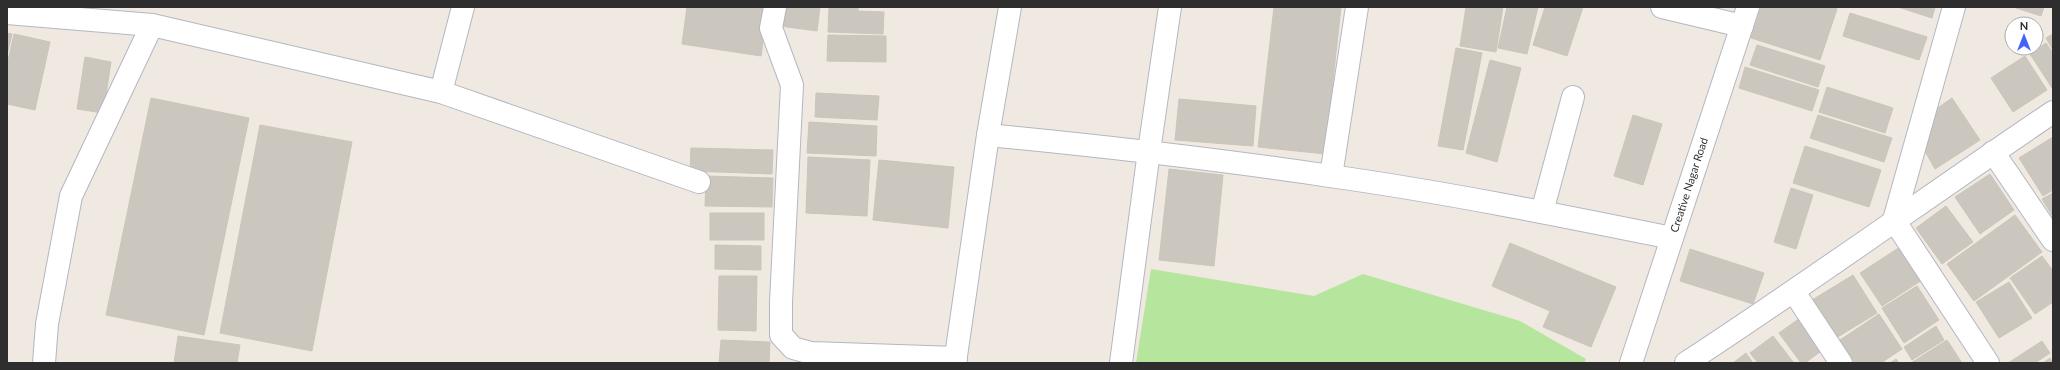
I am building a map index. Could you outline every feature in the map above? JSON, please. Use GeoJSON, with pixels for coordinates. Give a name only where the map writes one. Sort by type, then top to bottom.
{"type":"FeatureCollection","features":[{"type":"Feature","properties":{"kind":"street"},"geometry":{"type":"LineString","coordinates":[[441,92],[463,7]]}},
{"type":"Feature","properties":{"kind":"street"},"geometry":{"type":"LineString","coordinates":[[774,7],[771,28],[792,85],[781,294],[782,335],[793,348],[811,353],[956,360],[988,135],[1010,7]]}},
{"type":"Feature","properties":{"kind":"street"},"geometry":{"type":"LineString","coordinates":[[1121,363],[1148,151],[1170,7]]}},
{"type":"Feature","properties":{"kind":"street"},"geometry":{"type":"LineString","coordinates":[[1331,176],[1357,7]]}},
{"type":"Feature","properties":{"kind":"street"},"geometry":{"type":"LineString","coordinates":[[1662,7],[1745,17]]}},
{"type":"Feature","properties":{"kind":"street"},"geometry":{"type":"LineString","coordinates":[[1954,7],[1894,220],[1988,363]]}},
{"type":"Feature","properties":{"kind":"street"},"geometry":{"type":"LineString","coordinates":[[7,14],[152,25],[441,92],[699,182]]}},
{"type":"Feature","properties":{"kind":"street","name":"Creative Nagar Road"},"geometry":{"type":"LineString","coordinates":[[1631,363],[1745,17]]}},
{"type":"Feature","properties":{"kind":"street"},"geometry":{"type":"LineString","coordinates":[[44,363],[47,324],[71,196],[152,25]]}},
{"type":"Feature","properties":{"kind":"street"},"geometry":{"type":"LineString","coordinates":[[1542,212],[1573,97]]}},
{"type":"Feature","properties":{"kind":"street"},"geometry":{"type":"LineString","coordinates":[[1686,363],[1794,292],[1894,220],[2053,112]]}},
{"type":"Feature","properties":{"kind":"street"},"geometry":{"type":"LineString","coordinates":[[988,135],[1148,151],[1331,176],[1542,212],[1672,238]]}},
{"type":"Feature","properties":{"kind":"street"},"geometry":{"type":"LineString","coordinates":[[1993,152],[2053,240]]}},
{"type":"Feature","properties":{"kind":"street"},"geometry":{"type":"LineString","coordinates":[[1794,292],[1841,363]]}},
{"type":"Feature","properties":{"kind":"green space"},"geometry":{"type":"Polygon","coordinates":[[[1151,269],[1314,296],[1363,274],[1520,321],[1586,359],[1584,363],[1136,363],[1151,269]]]}},
{"type":"Feature","properties":{"kind":"building"},"geometry":{"type":"Polygon","coordinates":[[[687,7],[768,7],[761,56],[682,44],[687,7]]]}},
{"type":"Feature","properties":{"kind":"building"},"geometry":{"type":"Polygon","coordinates":[[[783,7],[820,7],[817,31],[780,26],[783,7]]]}},
{"type":"Feature","properties":{"kind":"building"},"geometry":{"type":"Polygon","coordinates":[[[829,7],[858,7],[858,11],[884,12],[883,34],[828,32],[829,7]]]}},
{"type":"Feature","properties":{"kind":"building"},"geometry":{"type":"Polygon","coordinates":[[[1274,7],[1341,7],[1325,154],[1258,147],[1274,7]]]}},
{"type":"Feature","properties":{"kind":"building"},"geometry":{"type":"Polygon","coordinates":[[[1466,7],[1503,7],[1496,52],[1460,46],[1466,7]]]}},
{"type":"Feature","properties":{"kind":"building"},"geometry":{"type":"Polygon","coordinates":[[[1507,7],[1538,7],[1527,54],[1498,48],[1507,7]]]}},
{"type":"Feature","properties":{"kind":"building"},"geometry":{"type":"Polygon","coordinates":[[[1545,7],[1583,7],[1567,56],[1533,45],[1545,7]]]}},
{"type":"Feature","properties":{"kind":"building"},"geometry":{"type":"Polygon","coordinates":[[[1761,7],[1831,7],[1837,9],[1820,60],[1751,38],[1761,7]]]}},
{"type":"Feature","properties":{"kind":"building"},"geometry":{"type":"Polygon","coordinates":[[[1898,7],[1935,7],[1932,18],[1898,7]]]}},
{"type":"Feature","properties":{"kind":"building"},"geometry":{"type":"Polygon","coordinates":[[[2013,7],[2044,7],[2041,16],[2013,7]]]}},
{"type":"Feature","properties":{"kind":"building"},"geometry":{"type":"Polygon","coordinates":[[[1850,13],[1927,37],[1919,60],[1843,36],[1850,13]]]}},
{"type":"Feature","properties":{"kind":"building"},"geometry":{"type":"Polygon","coordinates":[[[7,33],[12,34],[7,55],[7,33]]]}},
{"type":"Feature","properties":{"kind":"building"},"geometry":{"type":"Polygon","coordinates":[[[14,34],[50,42],[35,110],[7,104],[7,65],[14,34]]]}},
{"type":"Feature","properties":{"kind":"building"},"geometry":{"type":"Polygon","coordinates":[[[2053,34],[2053,50],[2046,38],[2053,34]]]}},
{"type":"Feature","properties":{"kind":"building"},"geometry":{"type":"Polygon","coordinates":[[[828,35],[886,36],[886,62],[827,61],[828,35]]]}},
{"type":"Feature","properties":{"kind":"building"},"geometry":{"type":"Polygon","coordinates":[[[2046,43],[2053,53],[2052,88],[2031,56],[2044,56],[2044,44],[2046,43]]]}},
{"type":"Feature","properties":{"kind":"building"},"geometry":{"type":"Polygon","coordinates":[[[1757,45],[1825,66],[1818,87],[1750,65],[1757,45]]]}},
{"type":"Feature","properties":{"kind":"building"},"geometry":{"type":"Polygon","coordinates":[[[1456,48],[1482,53],[1463,150],[1438,146],[1456,48]]]}},
{"type":"Feature","properties":{"kind":"building"},"geometry":{"type":"Polygon","coordinates":[[[2025,56],[2047,90],[2013,112],[1991,78],[2025,56]]]}},
{"type":"Feature","properties":{"kind":"building"},"geometry":{"type":"Polygon","coordinates":[[[85,57],[111,62],[103,113],[77,109],[85,57]]]}},
{"type":"Feature","properties":{"kind":"building"},"geometry":{"type":"Polygon","coordinates":[[[1490,60],[1521,68],[1497,162],[1466,153],[1490,60]]]}},
{"type":"Feature","properties":{"kind":"building"},"geometry":{"type":"Polygon","coordinates":[[[1745,67],[1819,90],[1812,111],[1739,88],[1745,67]]]}},
{"type":"Feature","properties":{"kind":"building"},"geometry":{"type":"Polygon","coordinates":[[[1827,87],[1893,108],[1885,133],[1819,112],[1827,87]]]}},
{"type":"Feature","properties":{"kind":"building"},"geometry":{"type":"Polygon","coordinates":[[[816,93],[879,96],[877,120],[815,117],[816,93]]]}},
{"type":"Feature","properties":{"kind":"building"},"geometry":{"type":"Polygon","coordinates":[[[151,98],[249,118],[204,335],[106,315],[151,98]]]}},
{"type":"Feature","properties":{"kind":"building"},"geometry":{"type":"Polygon","coordinates":[[[1952,98],[1980,140],[1935,169],[1922,146],[1929,114],[1952,98]]]}},
{"type":"Feature","properties":{"kind":"building"},"geometry":{"type":"Polygon","coordinates":[[[1179,99],[1256,106],[1253,146],[1175,140],[1179,99]]]}},
{"type":"Feature","properties":{"kind":"building"},"geometry":{"type":"Polygon","coordinates":[[[1633,115],[1662,124],[1643,185],[1614,176],[1633,115]]]}},
{"type":"Feature","properties":{"kind":"building"},"geometry":{"type":"Polygon","coordinates":[[[1818,115],[1892,138],[1884,162],[1810,138],[1818,115]]]}},
{"type":"Feature","properties":{"kind":"building"},"geometry":{"type":"Polygon","coordinates":[[[809,122],[877,126],[876,156],[807,153],[809,122]]]}},
{"type":"Feature","properties":{"kind":"building"},"geometry":{"type":"Polygon","coordinates":[[[260,125],[352,142],[312,351],[220,333],[260,125]]]}},
{"type":"Feature","properties":{"kind":"building"},"geometry":{"type":"Polygon","coordinates":[[[2053,137],[2053,190],[2043,196],[2019,158],[2053,137]]]}},
{"type":"Feature","properties":{"kind":"building"},"geometry":{"type":"Polygon","coordinates":[[[1805,146],[1881,170],[1869,207],[1793,183],[1805,146]]]}},
{"type":"Feature","properties":{"kind":"building"},"geometry":{"type":"Polygon","coordinates":[[[691,148],[773,150],[772,174],[690,171],[691,148]]]}},
{"type":"Feature","properties":{"kind":"building"},"geometry":{"type":"Polygon","coordinates":[[[808,157],[870,160],[867,216],[806,213],[808,157]]]}},
{"type":"Feature","properties":{"kind":"building"},"geometry":{"type":"Polygon","coordinates":[[[879,160],[954,167],[948,228],[873,220],[879,160]]]}},
{"type":"Feature","properties":{"kind":"building"},"geometry":{"type":"Polygon","coordinates":[[[1169,169],[1223,175],[1214,266],[1159,260],[1169,169]]]}},
{"type":"Feature","properties":{"kind":"building"},"geometry":{"type":"Polygon","coordinates":[[[1990,174],[2014,210],[1980,234],[1955,197],[1990,174]]]}},
{"type":"Feature","properties":{"kind":"building"},"geometry":{"type":"Polygon","coordinates":[[[706,176],[773,178],[772,207],[705,206],[706,176]]]}},
{"type":"Feature","properties":{"kind":"building"},"geometry":{"type":"Polygon","coordinates":[[[1791,188],[1813,195],[1796,249],[1774,242],[1791,188]]]}},
{"type":"Feature","properties":{"kind":"building"},"geometry":{"type":"Polygon","coordinates":[[[2053,193],[2053,217],[2042,199],[2053,193]]]}},
{"type":"Feature","properties":{"kind":"building"},"geometry":{"type":"Polygon","coordinates":[[[1946,206],[1973,242],[1942,264],[1916,228],[1946,206]]]}},
{"type":"Feature","properties":{"kind":"building"},"geometry":{"type":"Polygon","coordinates":[[[710,213],[764,213],[764,240],[710,240],[710,213]]]}},
{"type":"Feature","properties":{"kind":"building"},"geometry":{"type":"Polygon","coordinates":[[[2015,215],[2042,252],[1974,301],[1947,264],[2015,215]]]}},
{"type":"Feature","properties":{"kind":"building"},"geometry":{"type":"Polygon","coordinates":[[[1510,243],[1616,287],[1591,347],[1543,327],[1550,311],[1492,286],[1510,243]]]}},
{"type":"Feature","properties":{"kind":"building"},"geometry":{"type":"Polygon","coordinates":[[[715,245],[761,246],[761,270],[715,269],[715,245]]]}},
{"type":"Feature","properties":{"kind":"building"},"geometry":{"type":"Polygon","coordinates":[[[1900,247],[1922,280],[1882,306],[1860,273],[1900,247]]]}},
{"type":"Feature","properties":{"kind":"building"},"geometry":{"type":"Polygon","coordinates":[[[1690,249],[1764,273],[1753,304],[1680,281],[1690,249]]]}},
{"type":"Feature","properties":{"kind":"building"},"geometry":{"type":"Polygon","coordinates":[[[2042,256],[2053,271],[2053,302],[2035,314],[2010,278],[2042,256]]]}},
{"type":"Feature","properties":{"kind":"building"},"geometry":{"type":"Polygon","coordinates":[[[1853,275],[1877,313],[1836,338],[1812,300],[1853,275]]]}},
{"type":"Feature","properties":{"kind":"building"},"geometry":{"type":"Polygon","coordinates":[[[719,276],[757,276],[756,331],[718,330],[719,276]]]}},
{"type":"Feature","properties":{"kind":"building"},"geometry":{"type":"Polygon","coordinates":[[[2009,282],[2032,318],[1999,338],[1976,302],[2009,282]]]}},
{"type":"Feature","properties":{"kind":"building"},"geometry":{"type":"Polygon","coordinates":[[[1917,286],[1939,320],[1904,343],[1882,308],[1917,286]]]}},
{"type":"Feature","properties":{"kind":"building"},"geometry":{"type":"Polygon","coordinates":[[[1879,314],[1902,349],[1881,363],[1855,363],[1840,340],[1879,314]]]}},
{"type":"Feature","properties":{"kind":"building"},"geometry":{"type":"Polygon","coordinates":[[[1800,318],[1824,349],[1805,363],[1801,363],[1779,333],[1800,318]]]}},
{"type":"Feature","properties":{"kind":"building"},"geometry":{"type":"Polygon","coordinates":[[[1936,326],[1944,340],[1912,360],[1904,347],[1936,326]]]}},
{"type":"Feature","properties":{"kind":"building"},"geometry":{"type":"Polygon","coordinates":[[[178,336],[240,345],[237,363],[174,363],[178,336]]]}},
{"type":"Feature","properties":{"kind":"building"},"geometry":{"type":"Polygon","coordinates":[[[1773,336],[1794,363],[1758,363],[1750,353],[1773,336]]]}},
{"type":"Feature","properties":{"kind":"building"},"geometry":{"type":"Polygon","coordinates":[[[721,340],[770,342],[769,363],[719,363],[721,340]]]}},
{"type":"Feature","properties":{"kind":"building"},"geometry":{"type":"Polygon","coordinates":[[[1947,340],[1962,363],[1911,363],[1947,340]]]}},
{"type":"Feature","properties":{"kind":"building"},"geometry":{"type":"Polygon","coordinates":[[[2042,341],[2050,353],[2035,363],[2008,363],[2042,341]]]}},
{"type":"Feature","properties":{"kind":"building"},"geometry":{"type":"Polygon","coordinates":[[[1746,353],[1753,363],[1733,363],[1746,353]]]}},
{"type":"Feature","properties":{"kind":"building"},"geometry":{"type":"Polygon","coordinates":[[[2050,358],[2053,363],[2043,363],[2050,358]]]}},
{"type":"Feature","properties":{"kind":"building"},"geometry":{"type":"Polygon","coordinates":[[[1896,359],[1899,363],[1890,363],[1896,359]]]}}]}
